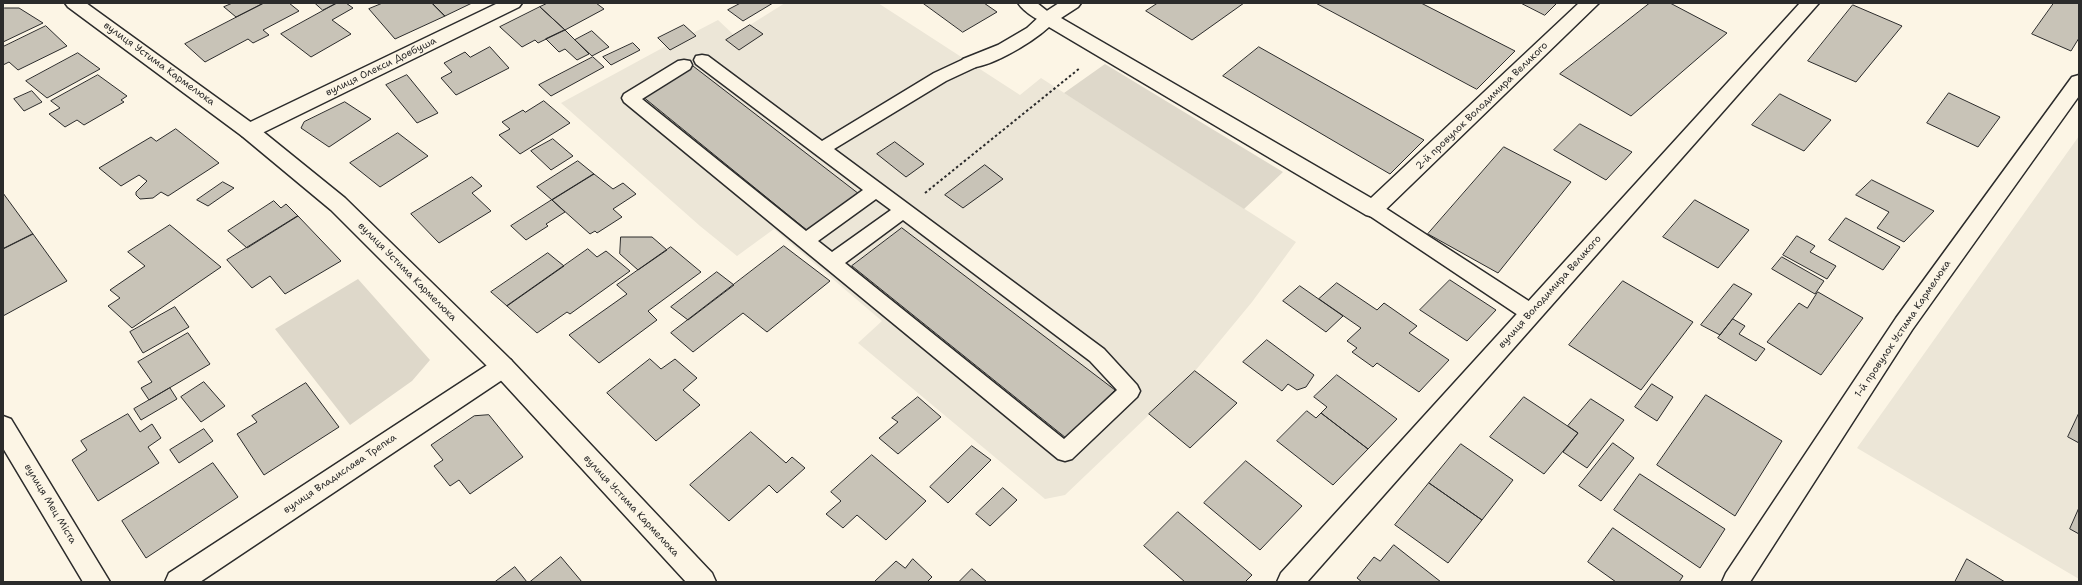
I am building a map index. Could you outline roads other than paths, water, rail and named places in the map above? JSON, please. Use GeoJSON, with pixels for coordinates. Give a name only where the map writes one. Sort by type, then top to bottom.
{"type":"FeatureCollection","features":[{"type":"Feature","properties":{"kind":"street","name":"вулиця Устима Кармелюка"},"geometry":{"type":"LineString","coordinates":[[74,3],[249,130],[338,204],[503,367],[703,582]]}},
{"type":"Feature","properties":{"kind":"street","name":"вулиця Олекси Довбуша"},"geometry":{"type":"LineString","coordinates":[[249,130],[513,3]]}},
{"type":"Feature","properties":{"kind":"street"},"geometry":{"type":"LineString","coordinates":[[970,63],[1005,49],[1033,32],[1048,18],[1072,3]]}},
{"type":"Feature","properties":{"kind":"street","name":"2-й провулок Володимира Великого"},"geometry":{"type":"LineString","coordinates":[[1373,209],[1590,3]]}},
{"type":"Feature","properties":{"kind":"street","name":"вулиця Володимира Великого"},"geometry":{"type":"LineString","coordinates":[[1290,582],[1810,3]]}},
{"type":"Feature","properties":{"kind":"street"},"geometry":{"type":"LineString","coordinates":[[1048,18],[1373,209]]}},
{"type":"Feature","properties":{"kind":"street","name":"1-й провулок Устима Кармелюка"},"geometry":{"type":"LineString","coordinates":[[1735,582],[1904,324],[2079,82]]}},
{"type":"Feature","properties":{"kind":"street","name":"вулиця Владислава Трепка"},"geometry":{"type":"LineString","coordinates":[[178,582],[503,367]]}},
{"type":"Feature","properties":{"kind":"street","name":"вулиця Мец Міста"},"geometry":{"type":"LineString","coordinates":[[3,426],[97,582]]}},
{"type":"Feature","properties":{"kind":"lane"},"geometry":{"type":"LineString","coordinates":[[1026,3],[1048,18]]}},
{"type":"Feature","properties":{"kind":"lane"},"geometry":{"type":"LineString","coordinates":[[684,65],[630,98],[1065,452],[1130,391],[1096,355],[702,60]]}},
{"type":"Feature","properties":{"kind":"lane"},"geometry":{"type":"LineString","coordinates":[[821,149],[940,77],[970,63]]}},
{"type":"Feature","properties":{"kind":"lane"},"geometry":{"type":"LineString","coordinates":[[805,241],[876,190]]}},
{"type":"Feature","properties":{"kind":"lane"},"geometry":{"type":"LineString","coordinates":[[1373,209],[1531,313]]}},
{"type":"Feature","properties":{"kind":"lane"},"geometry":{"type":"LineString","coordinates":[[831,263],[904,210]]}}]}
